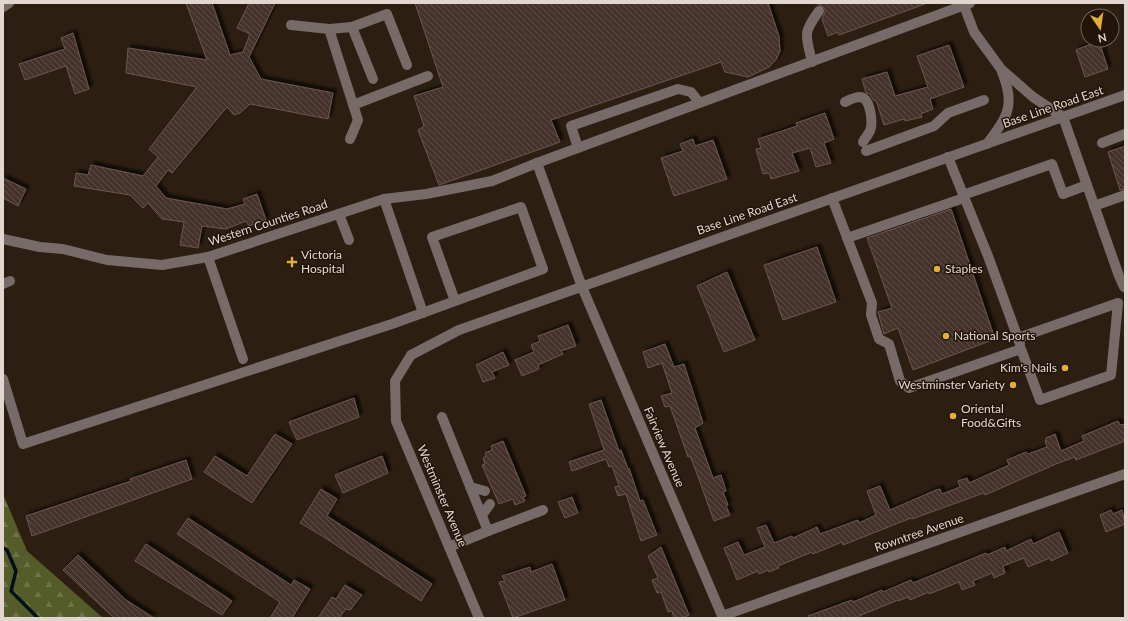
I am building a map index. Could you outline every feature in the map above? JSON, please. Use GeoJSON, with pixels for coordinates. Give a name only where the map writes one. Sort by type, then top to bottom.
{"type":"FeatureCollection","features":[{"type":"Feature","properties":{"kind":"street"},"geometry":{"type":"LineString","coordinates":[[3,7],[9,3]]}},
{"type":"Feature","properties":{"kind":"street"},"geometry":{"type":"LineString","coordinates":[[948,157],[1018,338],[1040,400],[1111,375],[1118,303],[1124,287],[1063,117],[1033,97],[1001,69],[974,32],[966,4]]}},
{"type":"Feature","properties":{"kind":"street","name":"Western Counties Road"},"geometry":{"type":"LineString","coordinates":[[3,239],[40,247],[63,249],[107,260],[162,264],[208,257],[384,199],[426,194],[492,181],[699,102],[812,62],[966,4]]}},
{"type":"Feature","properties":{"kind":"street"},"geometry":{"type":"LineString","coordinates":[[812,62],[806,36],[807,26],[819,11]]}},
{"type":"Feature","properties":{"kind":"street"},"geometry":{"type":"LineString","coordinates":[[292,25],[329,29],[352,27],[386,14],[407,65]]}},
{"type":"Feature","properties":{"kind":"street"},"geometry":{"type":"LineString","coordinates":[[352,27],[373,79]]}},
{"type":"Feature","properties":{"kind":"street"},"geometry":{"type":"LineString","coordinates":[[329,29],[358,120],[350,139]]}},
{"type":"Feature","properties":{"kind":"street"},"geometry":{"type":"LineString","coordinates":[[986,144],[1004,120],[1010,100],[1001,69]]}},
{"type":"Feature","properties":{"kind":"street"},"geometry":{"type":"LineString","coordinates":[[353,105],[428,76]]}},
{"type":"Feature","properties":{"kind":"street"},"geometry":{"type":"LineString","coordinates":[[578,148],[570,121],[678,89],[691,92],[699,102]]}},
{"type":"Feature","properties":{"kind":"street","name":"Base Line Road East"},"geometry":{"type":"LineString","coordinates":[[395,381],[411,355],[459,330],[1125,95]]}},
{"type":"Feature","properties":{"kind":"street"},"geometry":{"type":"LineString","coordinates":[[845,102],[858,97],[863,98],[867,103],[871,126],[864,146],[934,126],[948,112],[984,100]]}},
{"type":"Feature","properties":{"kind":"street"},"geometry":{"type":"LineString","coordinates":[[1102,143],[1125,134]]}},
{"type":"Feature","properties":{"kind":"street","name":"Fairview Avenue"},"geometry":{"type":"LineString","coordinates":[[537,163],[582,287],[722,617]]}},
{"type":"Feature","properties":{"kind":"street"},"geometry":{"type":"LineString","coordinates":[[847,238],[1052,164],[1063,194],[1087,185]]}},
{"type":"Feature","properties":{"kind":"street"},"geometry":{"type":"LineString","coordinates":[[1094,206],[1125,195]]}},
{"type":"Feature","properties":{"kind":"street"},"geometry":{"type":"LineString","coordinates":[[832,198],[872,303],[871,315],[879,339],[889,344],[900,381],[909,388],[1021,349]]}},
{"type":"Feature","properties":{"kind":"street"},"geometry":{"type":"LineString","coordinates":[[384,199],[423,312]]}},
{"type":"Feature","properties":{"kind":"street"},"geometry":{"type":"LineString","coordinates":[[3,379],[23,444],[423,312],[455,301],[543,269],[521,207],[432,236],[455,301]]}},
{"type":"Feature","properties":{"kind":"street"},"geometry":{"type":"LineString","coordinates":[[339,214],[349,240]]}},
{"type":"Feature","properties":{"kind":"street"},"geometry":{"type":"LineString","coordinates":[[208,257],[243,359]]}},
{"type":"Feature","properties":{"kind":"street"},"geometry":{"type":"LineString","coordinates":[[1018,338],[1118,303]]}},
{"type":"Feature","properties":{"kind":"street","name":"Westminster Avenue"},"geometry":{"type":"LineString","coordinates":[[395,381],[396,421],[479,618]]}},
{"type":"Feature","properties":{"kind":"street"},"geometry":{"type":"LineString","coordinates":[[442,417],[488,532]]}},
{"type":"Feature","properties":{"kind":"street","name":"Rowntree Avenue"},"geometry":{"type":"LineString","coordinates":[[722,617],[1125,474]]}},
{"type":"Feature","properties":{"kind":"street"},"geometry":{"type":"LineString","coordinates":[[470,486],[485,491]]}},
{"type":"Feature","properties":{"kind":"street"},"geometry":{"type":"LineString","coordinates":[[482,515],[490,504]]}},
{"type":"Feature","properties":{"kind":"street"},"geometry":{"type":"LineString","coordinates":[[449,547],[542,510]]}},
{"type":"Feature","properties":{"kind":"green space"},"geometry":{"type":"Polygon","coordinates":[[[3,494],[27,551],[103,618],[4,618],[3,494]]]}},
{"type":"Feature","properties":{"kind":"building"},"geometry":{"type":"Polygon","coordinates":[[[186,3],[212,3],[230,55],[243,52],[250,34],[237,28],[249,3],[275,3],[249,57],[261,79],[333,93],[328,119],[250,104],[240,113],[234,115],[227,107],[172,173],[168,170],[156,186],[166,198],[227,209],[245,204],[243,199],[257,194],[266,220],[249,226],[246,221],[226,229],[202,226],[198,248],[180,245],[184,222],[162,219],[148,203],[143,208],[130,195],[74,186],[76,173],[88,175],[91,165],[143,176],[158,157],[149,149],[197,87],[126,73],[128,48],[207,60],[186,3]]]}},
{"type":"Feature","properties":{"kind":"building"},"geometry":{"type":"Polygon","coordinates":[[[415,3],[768,3],[779,36],[780,51],[776,60],[769,67],[748,77],[725,72],[721,62],[551,120],[560,142],[439,185],[418,130],[424,126],[414,96],[443,87],[415,3]]]}},
{"type":"Feature","properties":{"kind":"building"},"geometry":{"type":"Polygon","coordinates":[[[816,3],[925,4],[839,35],[838,32],[828,36],[822,19],[825,9],[816,3]]]}},
{"type":"Feature","properties":{"kind":"building"},"geometry":{"type":"Polygon","coordinates":[[[73,33],[89,89],[75,94],[66,66],[25,80],[19,64],[65,49],[61,38],[73,33]]]}},
{"type":"Feature","properties":{"kind":"building"},"geometry":{"type":"Polygon","coordinates":[[[949,45],[964,87],[930,99],[933,109],[921,114],[922,117],[905,121],[904,119],[884,125],[876,100],[874,101],[870,94],[866,93],[862,79],[887,72],[895,96],[928,87],[917,56],[949,45]]]}},
{"type":"Feature","properties":{"kind":"building"},"geometry":{"type":"Polygon","coordinates":[[[1081,48],[1101,48],[1108,69],[1085,77],[1076,50],[1081,48]]]}},
{"type":"Feature","properties":{"kind":"building"},"geometry":{"type":"Polygon","coordinates":[[[825,113],[834,139],[824,143],[831,163],[816,167],[810,148],[792,153],[799,171],[771,179],[769,173],[763,174],[756,149],[761,148],[758,139],[797,126],[796,123],[825,113]]]}},
{"type":"Feature","properties":{"kind":"building"},"geometry":{"type":"Polygon","coordinates":[[[693,139],[695,146],[713,140],[727,179],[674,196],[661,158],[683,151],[680,144],[693,139]]]}},
{"type":"Feature","properties":{"kind":"building"},"geometry":{"type":"Polygon","coordinates":[[[1125,146],[1125,189],[1120,190],[1108,152],[1125,146]]]}},
{"type":"Feature","properties":{"kind":"building"},"geometry":{"type":"Polygon","coordinates":[[[3,178],[26,189],[18,206],[3,198],[3,178]]]}},
{"type":"Feature","properties":{"kind":"building"},"geometry":{"type":"Polygon","coordinates":[[[951,209],[995,339],[913,370],[898,328],[884,334],[878,312],[892,308],[867,238],[951,209]]]}},
{"type":"Feature","properties":{"kind":"building"},"geometry":{"type":"Polygon","coordinates":[[[817,247],[836,302],[783,320],[764,265],[817,247]]]}},
{"type":"Feature","properties":{"kind":"building"},"geometry":{"type":"Polygon","coordinates":[[[727,272],[755,340],[724,352],[697,286],[727,272]]]}},
{"type":"Feature","properties":{"kind":"building"},"geometry":{"type":"Polygon","coordinates":[[[568,325],[576,346],[561,351],[563,354],[538,365],[539,369],[522,376],[515,360],[534,352],[531,345],[540,341],[538,336],[568,325]]]}},
{"type":"Feature","properties":{"kind":"building"},"geometry":{"type":"Polygon","coordinates":[[[665,344],[674,367],[684,364],[703,423],[695,428],[713,478],[721,475],[726,491],[723,492],[728,505],[726,506],[730,515],[714,521],[690,456],[688,457],[670,406],[665,407],[661,396],[672,393],[662,363],[648,368],[643,352],[665,344]]]}},
{"type":"Feature","properties":{"kind":"building"},"geometry":{"type":"Polygon","coordinates":[[[503,352],[509,365],[492,372],[495,378],[483,382],[476,365],[503,352]]]}},
{"type":"Feature","properties":{"kind":"building"},"geometry":{"type":"Polygon","coordinates":[[[354,398],[359,417],[297,440],[289,422],[354,398]]]}},
{"type":"Feature","properties":{"kind":"building"},"geometry":{"type":"Polygon","coordinates":[[[601,400],[619,451],[621,450],[628,469],[629,468],[640,501],[643,500],[657,535],[641,541],[626,494],[618,496],[615,487],[619,486],[612,466],[609,467],[606,459],[572,471],[569,462],[604,450],[589,404],[601,400]]]}},
{"type":"Feature","properties":{"kind":"building"},"geometry":{"type":"Polygon","coordinates":[[[1118,421],[1120,425],[1125,424],[1125,441],[1076,460],[1075,457],[1056,464],[985,495],[984,493],[912,519],[911,518],[843,545],[842,542],[813,554],[812,552],[778,566],[779,568],[769,572],[768,570],[759,574],[758,571],[737,580],[724,548],[738,542],[744,555],[765,547],[757,528],[766,525],[774,543],[792,536],[793,538],[817,527],[820,534],[858,520],[859,523],[876,515],[867,491],[880,486],[890,510],[936,490],[940,489],[942,494],[960,487],[958,481],[967,478],[969,483],[1009,465],[1007,460],[1026,452],[1028,454],[1047,447],[1045,441],[1046,438],[1055,434],[1061,451],[1084,441],[1082,436],[1118,421]]]}},
{"type":"Feature","properties":{"kind":"building"},"geometry":{"type":"Polygon","coordinates":[[[275,434],[292,444],[252,503],[204,472],[215,456],[247,476],[275,434]]]}},
{"type":"Feature","properties":{"kind":"building"},"geometry":{"type":"Polygon","coordinates":[[[503,441],[526,496],[523,497],[525,501],[515,505],[513,499],[499,504],[482,465],[485,464],[483,458],[486,456],[485,453],[492,450],[491,446],[503,441]]]}},
{"type":"Feature","properties":{"kind":"building"},"geometry":{"type":"Polygon","coordinates":[[[382,456],[388,473],[343,493],[335,475],[382,456]]]}},
{"type":"Feature","properties":{"kind":"building"},"geometry":{"type":"Polygon","coordinates":[[[186,460],[192,479],[32,536],[26,516],[131,481],[130,479],[186,460]]]}},
{"type":"Feature","properties":{"kind":"building"},"geometry":{"type":"Polygon","coordinates":[[[321,489],[337,499],[327,516],[432,584],[421,601],[324,537],[300,523],[321,489]]]}},
{"type":"Feature","properties":{"kind":"building"},"geometry":{"type":"Polygon","coordinates":[[[572,497],[578,513],[565,518],[558,502],[572,497]]]}},
{"type":"Feature","properties":{"kind":"building"},"geometry":{"type":"Polygon","coordinates":[[[1111,510],[1113,514],[1122,510],[1125,524],[1106,532],[1100,515],[1111,510]]]}},
{"type":"Feature","properties":{"kind":"building"},"geometry":{"type":"Polygon","coordinates":[[[188,518],[291,585],[294,580],[310,589],[292,618],[270,618],[280,602],[177,534],[188,518]]]}},
{"type":"Feature","properties":{"kind":"building"},"geometry":{"type":"Polygon","coordinates":[[[1059,532],[1068,553],[1051,561],[1050,558],[1028,567],[1024,558],[1003,566],[1005,573],[994,578],[992,573],[973,581],[975,585],[962,590],[959,582],[910,600],[908,597],[898,600],[859,616],[860,618],[809,618],[808,616],[852,600],[853,602],[882,590],[883,592],[911,580],[913,583],[986,553],[987,555],[1005,547],[1006,551],[1031,539],[1033,544],[1059,532]]]}},
{"type":"Feature","properties":{"kind":"building"},"geometry":{"type":"Polygon","coordinates":[[[146,544],[232,601],[222,615],[135,561],[146,544]]]}},
{"type":"Feature","properties":{"kind":"building"},"geometry":{"type":"Polygon","coordinates":[[[661,547],[689,615],[682,618],[674,618],[672,611],[668,612],[661,592],[657,593],[652,580],[658,578],[648,556],[661,547]]]}},
{"type":"Feature","properties":{"kind":"building"},"geometry":{"type":"Polygon","coordinates":[[[78,555],[126,600],[154,618],[114,618],[63,570],[78,555]]]}},
{"type":"Feature","properties":{"kind":"building"},"geometry":{"type":"Polygon","coordinates":[[[552,564],[565,600],[513,618],[499,582],[505,581],[502,576],[530,567],[531,572],[552,564]]]}},
{"type":"Feature","properties":{"kind":"building"},"geometry":{"type":"Polygon","coordinates":[[[345,585],[362,595],[350,610],[346,609],[339,618],[318,618],[332,597],[336,599],[345,585]]]}},
{"type":"Feature","properties":{"kind":"waterway"},"geometry":{"type":"LineString","coordinates":[[3,548],[7,550],[16,571],[11,591],[38,618]]}},
{"type":"Feature","properties":{"kind":"place","name":"Victoria Hospital"},"geometry":{"type":"Point","coordinates":[292,262]}},
{"type":"Feature","properties":{"kind":"place","name":"Staples"},"geometry":{"type":"Point","coordinates":[937,269]}},
{"type":"Feature","properties":{"kind":"place","name":"National Sports"},"geometry":{"type":"Point","coordinates":[946,336]}},
{"type":"Feature","properties":{"kind":"place","name":"Kim's Nails"},"geometry":{"type":"Point","coordinates":[1065,368]}},
{"type":"Feature","properties":{"kind":"place","name":"Westminster Variety"},"geometry":{"type":"Point","coordinates":[1013,385]}},
{"type":"Feature","properties":{"kind":"place","name":"Oriental Food&Gifts"},"geometry":{"type":"Point","coordinates":[953,416]}}]}
